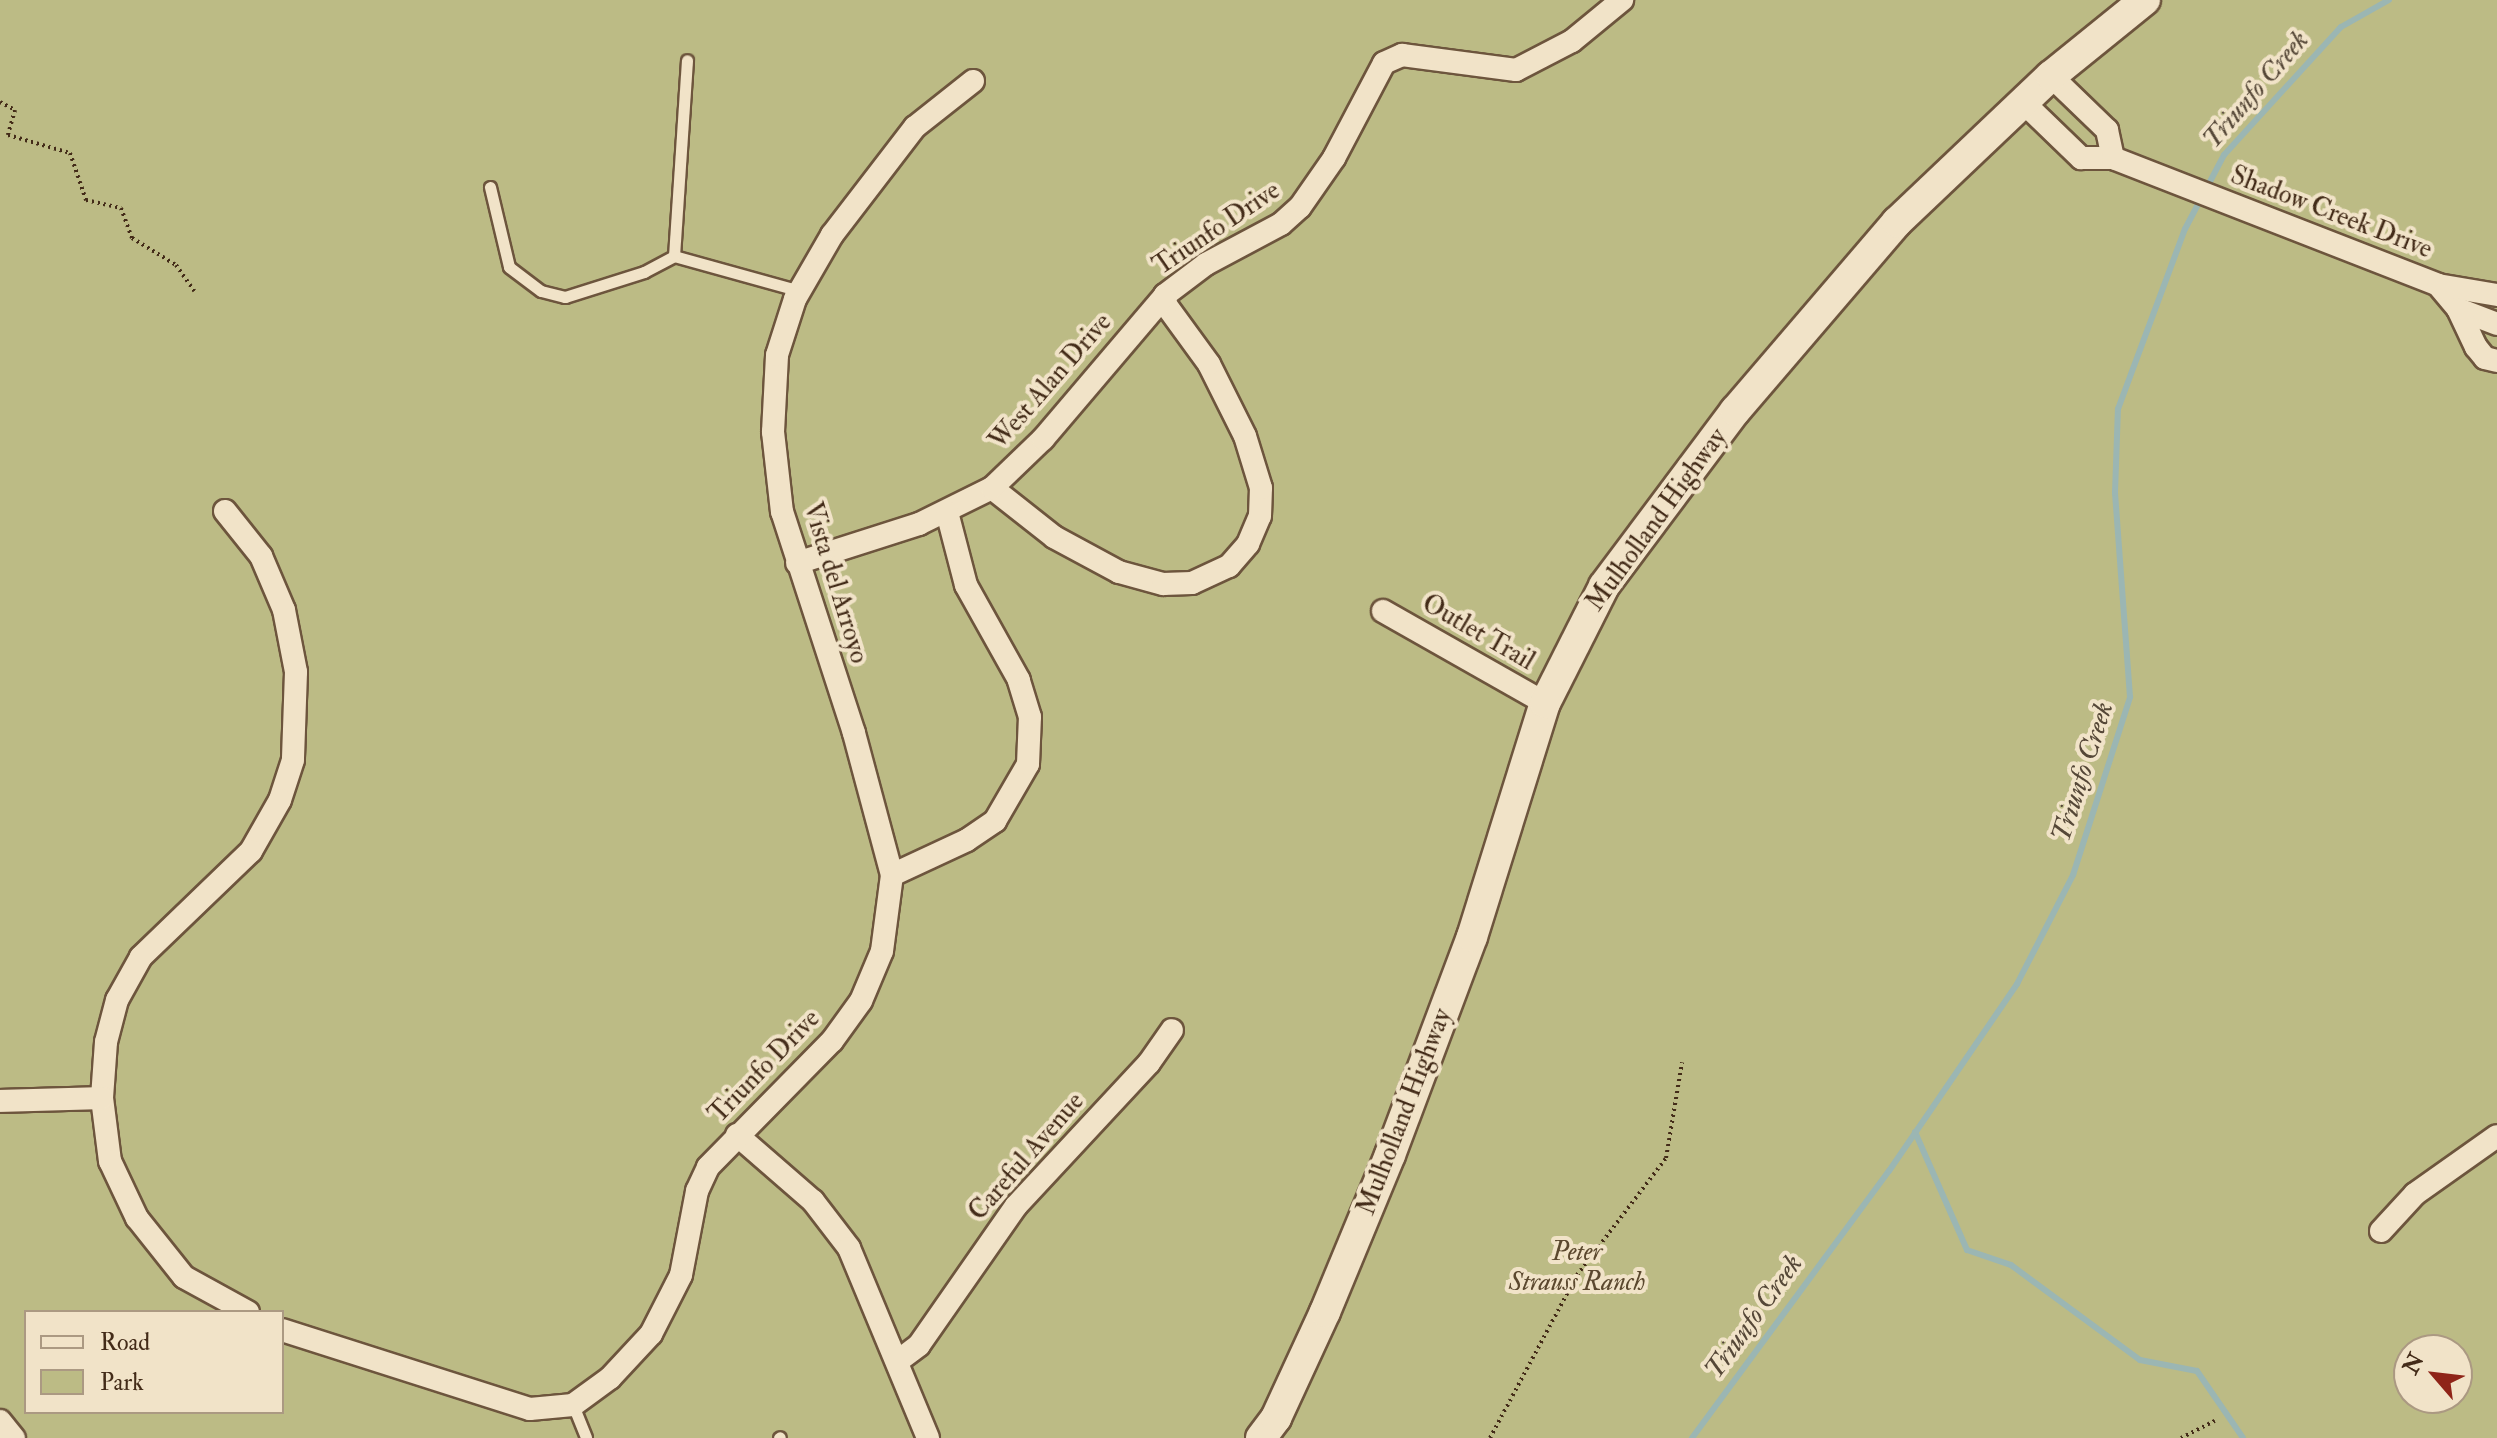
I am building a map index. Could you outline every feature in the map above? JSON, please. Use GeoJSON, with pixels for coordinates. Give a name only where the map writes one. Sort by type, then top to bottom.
{"type":"FeatureCollection","features":[{"type":"Feature","properties":{"kind":"main road","name":"Mulholland Highway"},"geometry":{"type":"LineString","coordinates":[[1261,1438],[1276,1418],[1325,1312],[1395,1140],[1472,937],[1545,703],[1604,586],[1735,411],[1897,222],[2051,76],[2145,0]]}},
{"type":"Feature","properties":{"kind":"street","name":"Triunfo Drive"},"geometry":{"type":"LineString","coordinates":[[992,488],[1054,537],[1119,572],[1163,584],[1192,583],[1229,566],[1248,544],[1260,516],[1261,488],[1245,436],[1209,364],[1163,298],[1206,264],[1281,224],[1300,207],[1334,158],[1384,63],[1402,55],[1516,70],[1572,41],[1622,0]]}},
{"type":"Feature","properties":{"kind":"street"},"geometry":{"type":"LineString","coordinates":[[2051,76],[2107,130],[2120,161]]}},
{"type":"Feature","properties":{"kind":"street","name":"Vista del Arroyo"},"geometry":{"type":"LineString","coordinates":[[892,875],[854,733],[782,512],[773,432],[777,355],[800,291],[832,235],[915,127],[973,81]]}},
{"type":"Feature","properties":{"kind":"street","name":"Shadow Creek Drive"},"geometry":{"type":"LineString","coordinates":[[2023,102],[2081,158],[2120,161],[2438,285],[2497,295]]}},
{"type":"Feature","properties":{"kind":"street","name":"Shadow Creek Drive"},"geometry":{"type":"LineString","coordinates":[[2438,285],[2458,309],[2476,347],[2485,358],[2497,361]]}},
{"type":"Feature","properties":{"kind":"street","name":"West Alan Drive"},"geometry":{"type":"LineString","coordinates":[[797,563],[947,512],[992,488],[1043,439],[1163,298]]}},
{"type":"Feature","properties":{"kind":"street","name":"Shadow Creek Drive"},"geometry":{"type":"LineString","coordinates":[[2458,309],[2497,324]]}},
{"type":"Feature","properties":{"kind":"street"},"geometry":{"type":"LineString","coordinates":[[225,511],[261,556],[284,610],[296,672],[293,760],[280,800],[251,851],[141,957],[117,1000],[106,1042],[102,1098],[110,1161],[137,1218],[184,1277],[244,1310]]}},
{"type":"Feature","properties":{"kind":"street"},"geometry":{"type":"LineString","coordinates":[[892,875],[967,840],[995,821],[1028,764],[1030,717],[1019,680],[966,585],[947,512]]}},
{"type":"Feature","properties":{"kind":"street","name":"Outlet Trail"},"geometry":{"type":"LineString","coordinates":[[1383,611],[1545,703]]}},
{"type":"Feature","properties":{"kind":"street","name":"Triunfo Drive"},"geometry":{"type":"LineString","coordinates":[[573,1405],[610,1378],[651,1334],[681,1275],[697,1191],[708,1167],[832,1041],[861,1001],[882,951],[892,875]]}},
{"type":"Feature","properties":{"kind":"street","name":"Careful Avenue"},"geometry":{"type":"LineString","coordinates":[[898,1361],[919,1345],[1016,1206],[1149,1063],[1172,1030]]}},
{"type":"Feature","properties":{"kind":"street"},"geometry":{"type":"LineString","coordinates":[[0,1101],[102,1098]]}},
{"type":"Feature","properties":{"kind":"street"},"geometry":{"type":"LineString","coordinates":[[737,1135],[813,1201],[849,1248],[928,1438]]}},
{"type":"Feature","properties":{"kind":"street"},"geometry":{"type":"LineString","coordinates":[[2381,1231],[2415,1194],[2497,1136]]}},
{"type":"Feature","properties":{"kind":"street"},"geometry":{"type":"LineString","coordinates":[[284,1331],[479,1397],[530,1409],[573,1405]]}},
{"type":"Feature","properties":{"kind":"street"},"geometry":{"type":"LineString","coordinates":[[0,1421],[14,1438]]}},
{"type":"Feature","properties":{"kind":"lane"},"geometry":{"type":"LineString","coordinates":[[674,256],[687,60]]}},
{"type":"Feature","properties":{"kind":"lane"},"geometry":{"type":"LineString","coordinates":[[490,187],[509,267],[541,291],[565,297],[644,272],[674,256],[800,291]]}},
{"type":"Feature","properties":{"kind":"lane"},"geometry":{"type":"LineString","coordinates":[[573,1405],[586,1438]]}},
{"type":"Feature","properties":{"kind":"path"},"geometry":{"type":"LineString","coordinates":[[0,102],[15,110],[8,135],[70,153],[86,200],[121,208],[132,238],[176,265],[194,291]]}},
{"type":"Feature","properties":{"kind":"path"},"geometry":{"type":"LineString","coordinates":[[1490,1438],[1577,1275],[1666,1158],[1682,1062]]}},
{"type":"Feature","properties":{"kind":"path"},"geometry":{"type":"LineString","coordinates":[[2181,1438],[2215,1421]]}},
{"type":"Feature","properties":{"kind":"green space","name":"Peter Strauss Ranch"},"geometry":{"type":"Polygon","coordinates":[[[0,0],[2497,0],[2497,1438],[0,1438],[0,0]]]}},
{"type":"Feature","properties":{"kind":"waterway","name":"Triunfo Creek"},"geometry":{"type":"LineString","coordinates":[[1692,1438],[1889,1171],[2017,984],[2073,875],[2130,697],[2115,493],[2118,409],[2185,229],[2224,155],[2341,27],[2389,0]]}},
{"type":"Feature","properties":{"kind":"waterway"},"geometry":{"type":"LineString","coordinates":[[1915,1132],[1967,1250],[2011,1265],[2140,1360],[2197,1371],[2243,1438]]}}]}
